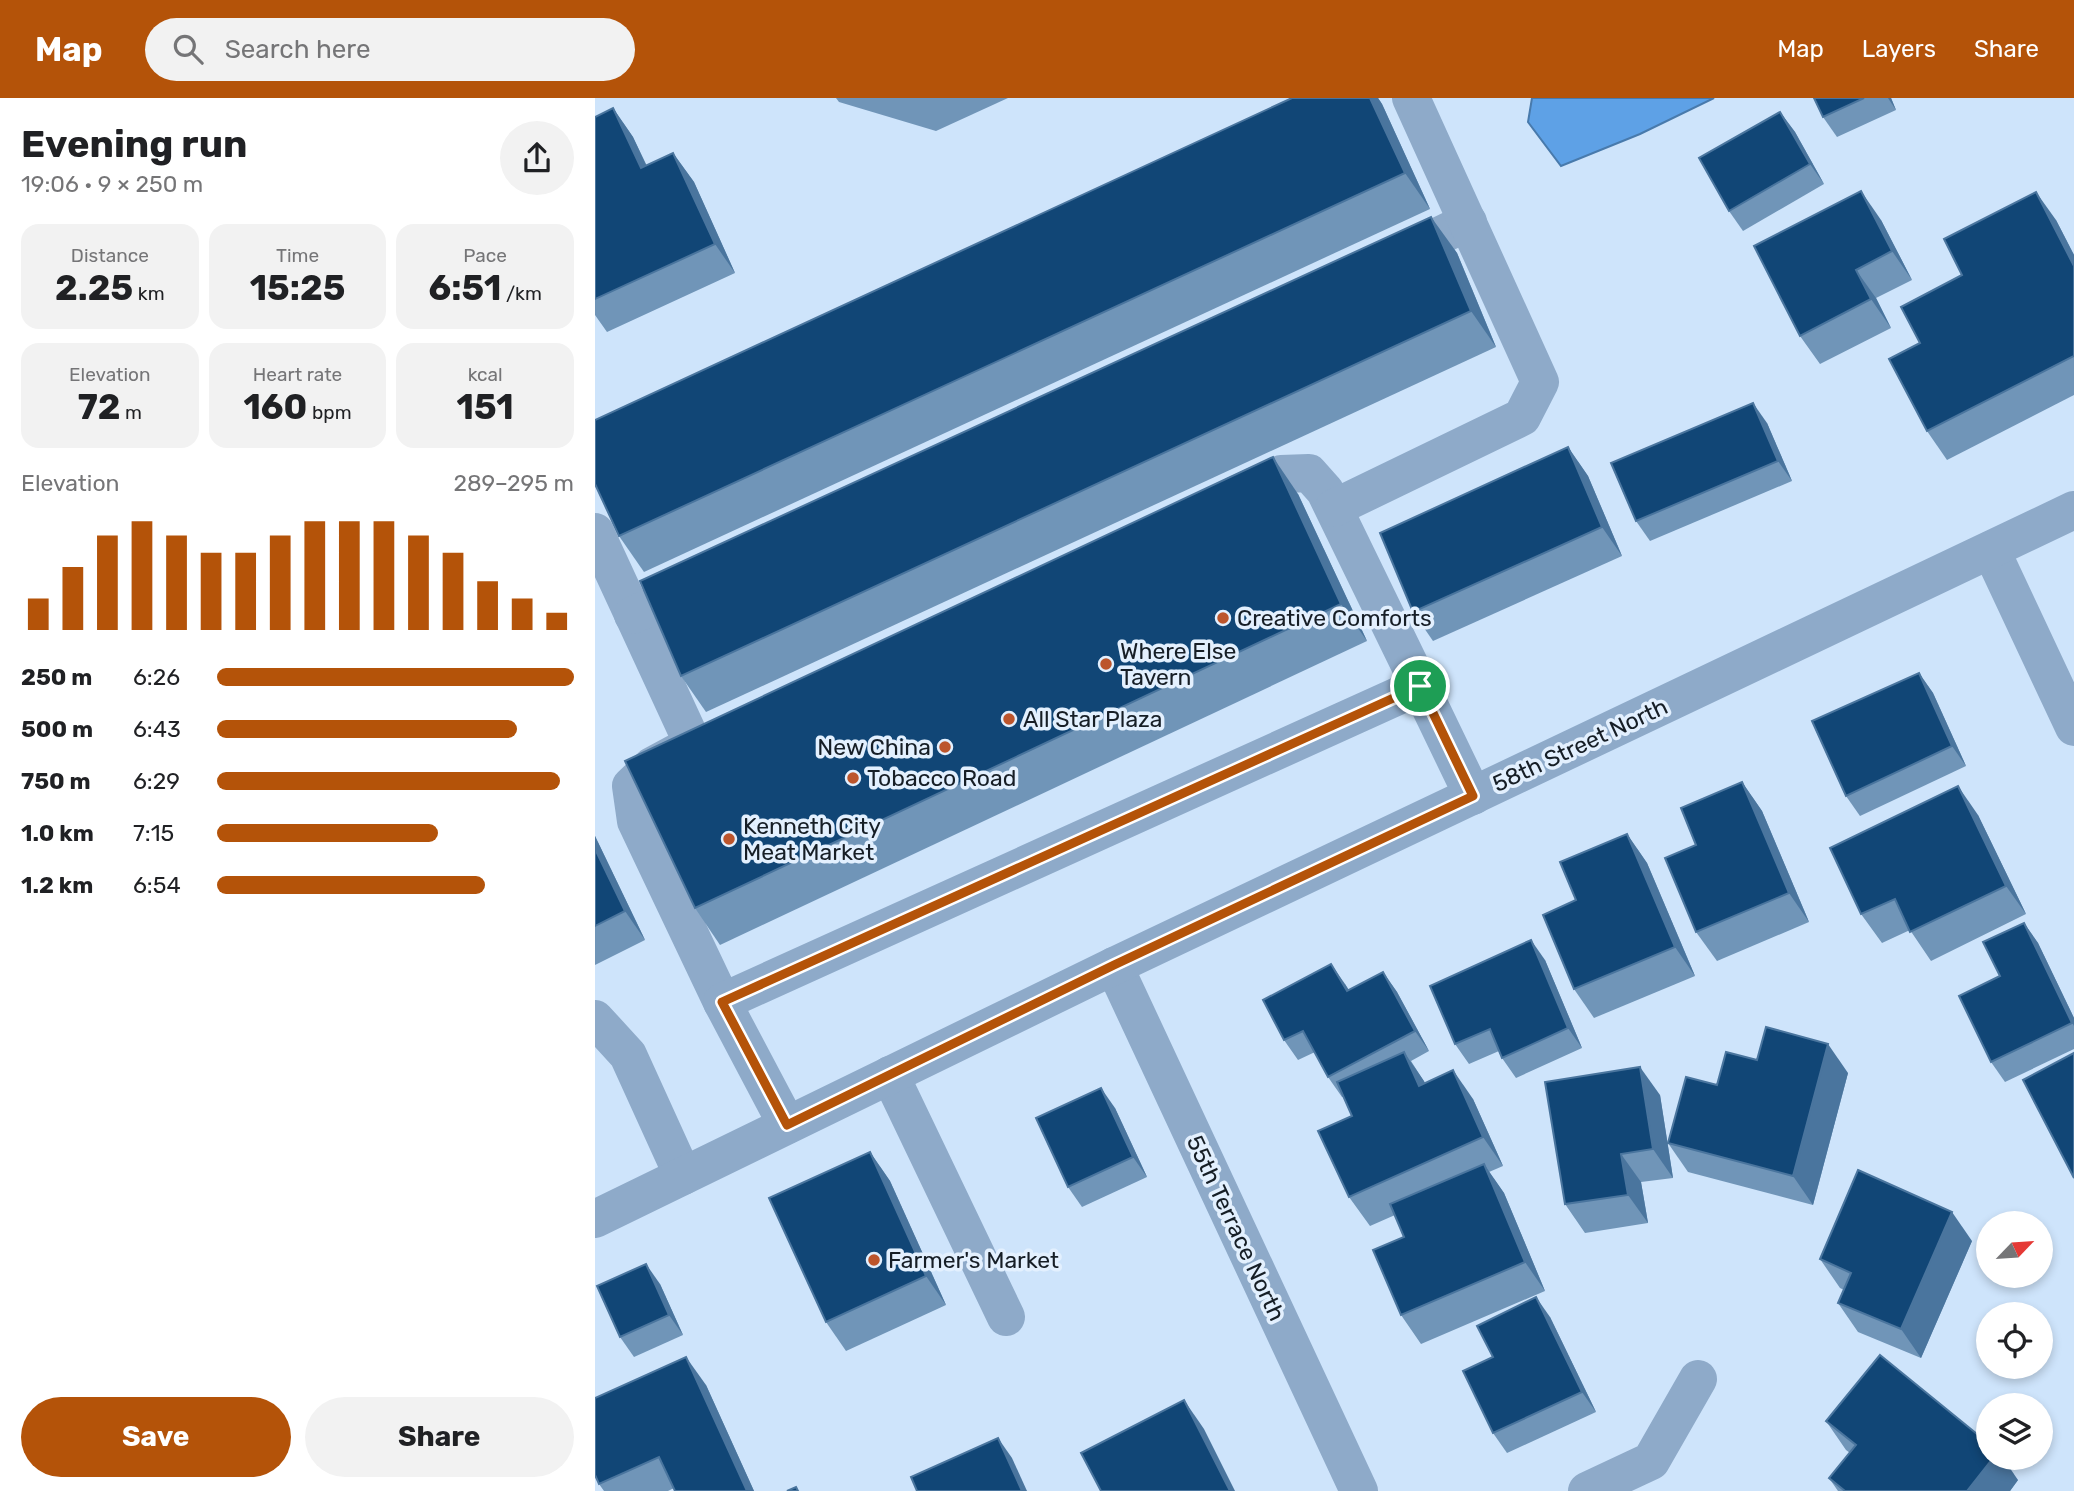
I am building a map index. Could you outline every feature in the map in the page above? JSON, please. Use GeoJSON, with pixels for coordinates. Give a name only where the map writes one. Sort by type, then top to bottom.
{"type":"FeatureCollection","features":[{"type":"Feature","properties":{"kind":"street"},"geometry":{"type":"LineString","coordinates":[[1334,508],[1522,416],[1540,382],[1411,98]]}},
{"type":"Feature","properties":{"kind":"street"},"geometry":{"type":"LineString","coordinates":[[1367,270],[1468,222]]}},
{"type":"Feature","properties":{"kind":"street"},"geometry":{"type":"LineString","coordinates":[[1206,508],[1282,474],[1309,473],[1325,491],[1334,508],[1473,796]]}},
{"type":"Feature","properties":{"kind":"street","name":"58th Street North"},"geometry":{"type":"LineString","coordinates":[[595,1219],[1114,965],[2074,510]]}},
{"type":"Feature","properties":{"kind":"street"},"geometry":{"type":"LineString","coordinates":[[595,532],[633,615],[706,738],[652,766],[631,786],[636,821],[722,1002],[787,1125]]}},
{"type":"Feature","properties":{"kind":"street"},"geometry":{"type":"LineString","coordinates":[[1991,550],[2074,727]]}},
{"type":"Feature","properties":{"kind":"street"},"geometry":{"type":"LineString","coordinates":[[633,615],[722,574]]}},
{"type":"Feature","properties":{"kind":"street"},"geometry":{"type":"LineString","coordinates":[[722,1002],[1420,686]]}},
{"type":"Feature","properties":{"kind":"street","name":"55th Terrace North"},"geometry":{"type":"LineString","coordinates":[[1114,965],[1359,1491]]}},
{"type":"Feature","properties":{"kind":"street"},"geometry":{"type":"LineString","coordinates":[[595,1019],[628,1055],[683,1176]]}},
{"type":"Feature","properties":{"kind":"street"},"geometry":{"type":"LineString","coordinates":[[890,1074],[1006,1317]]}},
{"type":"Feature","properties":{"kind":"street"},"geometry":{"type":"LineString","coordinates":[[1587,1491],[1651,1461],[1698,1379]]}},
{"type":"Feature","properties":{"kind":"water"},"geometry":{"type":"Polygon","coordinates":[[[1532,98],[1714,98],[1640,134],[1561,166],[1528,122],[1532,98]]]}},
{"type":"Feature","properties":{"kind":"building"},"geometry":{"type":"Polygon","coordinates":[[[1292,98],[1370,98],[1405,173],[619,536],[595,484],[595,420],[1292,98]]]}},
{"type":"Feature","properties":{"kind":"building"},"geometry":{"type":"Polygon","coordinates":[[[1814,98],[1864,98],[1823,117],[1814,98]]]}},
{"type":"Feature","properties":{"kind":"building"},"geometry":{"type":"Polygon","coordinates":[[[613,108],[641,168],[673,153],[715,244],[595,299],[595,117],[613,108]]]}},
{"type":"Feature","properties":{"kind":"building"},"geometry":{"type":"Polygon","coordinates":[[[1780,112],[1810,164],[1729,211],[1699,158],[1780,112]]]}},
{"type":"Feature","properties":{"kind":"building"},"geometry":{"type":"Polygon","coordinates":[[[1861,191],[1892,251],[1856,270],[1871,299],[1800,336],[1754,246],[1861,191]]]}},
{"type":"Feature","properties":{"kind":"building"},"geometry":{"type":"Polygon","coordinates":[[[2036,192],[2074,266],[2074,356],[1927,431],[1889,359],[1920,343],[1901,307],[1962,275],[1944,239],[2036,192]]]}},
{"type":"Feature","properties":{"kind":"building"},"geometry":{"type":"Polygon","coordinates":[[[1431,217],[1471,311],[681,676],[640,581],[1431,217]]]}},
{"type":"Feature","properties":{"kind":"building"},"geometry":{"type":"Polygon","coordinates":[[[1753,403],[1778,461],[1636,521],[1611,463],[1753,403]]]}},
{"type":"Feature","properties":{"kind":"building"},"geometry":{"type":"Polygon","coordinates":[[[1568,447],[1602,527],[1413,612],[1380,533],[1568,447]]]}},
{"type":"Feature","properties":{"kind":"building","name":"All Star Plaza"},"geometry":{"type":"Polygon","coordinates":[[[1273,457],[1341,604],[695,908],[625,761],[1273,457]]]}},
{"type":"Feature","properties":{"kind":"building"},"geometry":{"type":"Polygon","coordinates":[[[1919,673],[1952,746],[1846,796],[1812,721],[1919,673]]]}},
{"type":"Feature","properties":{"kind":"building"},"geometry":{"type":"Polygon","coordinates":[[[1742,782],[1789,893],[1696,932],[1665,858],[1696,845],[1681,808],[1742,782]]]}},
{"type":"Feature","properties":{"kind":"building"},"geometry":{"type":"Polygon","coordinates":[[[1958,786],[2006,886],[1910,932],[1895,899],[1861,914],[1830,848],[1958,786]]]}},
{"type":"Feature","properties":{"kind":"building"},"geometry":{"type":"Polygon","coordinates":[[[1627,834],[1675,947],[1574,989],[1543,915],[1576,900],[1560,862],[1627,834]]]}},
{"type":"Feature","properties":{"kind":"building"},"geometry":{"type":"Polygon","coordinates":[[[595,849],[625,911],[595,926],[595,849]]]}},
{"type":"Feature","properties":{"kind":"building"},"geometry":{"type":"Polygon","coordinates":[[[2024,923],[2072,1023],[1991,1062],[1959,996],[2000,976],[1983,942],[2024,923]]]}},
{"type":"Feature","properties":{"kind":"building"},"geometry":{"type":"Polygon","coordinates":[[[1531,940],[1568,1028],[1502,1058],[1490,1029],[1455,1044],[1430,986],[1531,940]]]}},
{"type":"Feature","properties":{"kind":"building"},"geometry":{"type":"Polygon","coordinates":[[[1331,964],[1347,991],[1383,972],[1415,1031],[1328,1077],[1303,1031],[1284,1040],[1263,1000],[1331,964]]]}},
{"type":"Feature","properties":{"kind":"building"},"geometry":{"type":"Polygon","coordinates":[[[1766,1027],[1828,1044],[1793,1176],[1668,1143],[1686,1077],[1717,1085],[1726,1052],[1757,1060],[1766,1027]]]}},
{"type":"Feature","properties":{"kind":"building"},"geometry":{"type":"Polygon","coordinates":[[[1404,1052],[1419,1086],[1453,1070],[1483,1137],[1349,1197],[1318,1131],[1352,1116],[1337,1082],[1404,1052]]]}},
{"type":"Feature","properties":{"kind":"building"},"geometry":{"type":"Polygon","coordinates":[[[2074,1053],[2074,1178],[2023,1080],[2074,1053]]]}},
{"type":"Feature","properties":{"kind":"building"},"geometry":{"type":"Polygon","coordinates":[[[1640,1067],[1653,1149],[1621,1154],[1628,1195],[1565,1204],[1545,1082],[1640,1067]]]}},
{"type":"Feature","properties":{"kind":"building"},"geometry":{"type":"Polygon","coordinates":[[[1101,1088],[1133,1157],[1068,1187],[1036,1118],[1101,1088]]]}},
{"type":"Feature","properties":{"kind":"building"},"geometry":{"type":"Polygon","coordinates":[[[870,1152],[926,1276],[826,1322],[769,1198],[870,1152]]]}},
{"type":"Feature","properties":{"kind":"building"},"geometry":{"type":"Polygon","coordinates":[[[1484,1164],[1525,1262],[1401,1315],[1373,1250],[1404,1237],[1390,1204],[1484,1164]]]}},
{"type":"Feature","properties":{"kind":"building"},"geometry":{"type":"Polygon","coordinates":[[[1858,1170],[1952,1212],[1901,1329],[1838,1303],[1851,1273],[1820,1259],[1858,1170]]]}},
{"type":"Feature","properties":{"kind":"building"},"geometry":{"type":"Polygon","coordinates":[[[646,1264],[669,1315],[620,1337],[597,1286],[646,1264]]]}},
{"type":"Feature","properties":{"kind":"building"},"geometry":{"type":"Polygon","coordinates":[[[1536,1297],[1582,1392],[1493,1433],[1463,1371],[1493,1357],[1477,1326],[1536,1297]]]}},
{"type":"Feature","properties":{"kind":"building"},"geometry":{"type":"Polygon","coordinates":[[[1880,1355],[1976,1433],[1976,1470],[1984,1470],[1967,1491],[1845,1491],[1829,1478],[1856,1445],[1826,1421],[1880,1355]]]}},
{"type":"Feature","properties":{"kind":"building"},"geometry":{"type":"Polygon","coordinates":[[[686,1357],[747,1491],[675,1491],[659,1457],[599,1484],[595,1475],[595,1398],[686,1357]]]}},
{"type":"Feature","properties":{"kind":"building"},"geometry":{"type":"Polygon","coordinates":[[[1184,1400],[1230,1491],[1101,1491],[1081,1453],[1184,1400]]]}},
{"type":"Feature","properties":{"kind":"building"},"geometry":{"type":"Polygon","coordinates":[[[998,1438],[1022,1491],[917,1491],[911,1477],[998,1438]]]}},
{"type":"Feature","properties":{"kind":"place","name":"Creative Comforts"},"geometry":{"type":"Point","coordinates":[1223,618]}},
{"type":"Feature","properties":{"kind":"place","name":"Where Else Tavern"},"geometry":{"type":"Point","coordinates":[1106,664]}},
{"type":"Feature","properties":{"kind":"place","name":"All Star Plaza"},"geometry":{"type":"Point","coordinates":[1009,719]}},
{"type":"Feature","properties":{"kind":"place","name":"New China"},"geometry":{"type":"Point","coordinates":[945,747]}},
{"type":"Feature","properties":{"kind":"place","name":"Tobacco Road"},"geometry":{"type":"Point","coordinates":[853,778]}},
{"type":"Feature","properties":{"kind":"place","name":"Kenneth City Meat Market"},"geometry":{"type":"Point","coordinates":[729,839]}},
{"type":"Feature","properties":{"kind":"place","name":"Farmer's Market"},"geometry":{"type":"Point","coordinates":[874,1260]}},
{"type":"Feature","properties":{"kind":"route"},"geometry":{"type":"LineString","coordinates":[[1420,686],[1473,796],[1114,965],[787,1125],[722,1002],[1420,686]]}}]}
